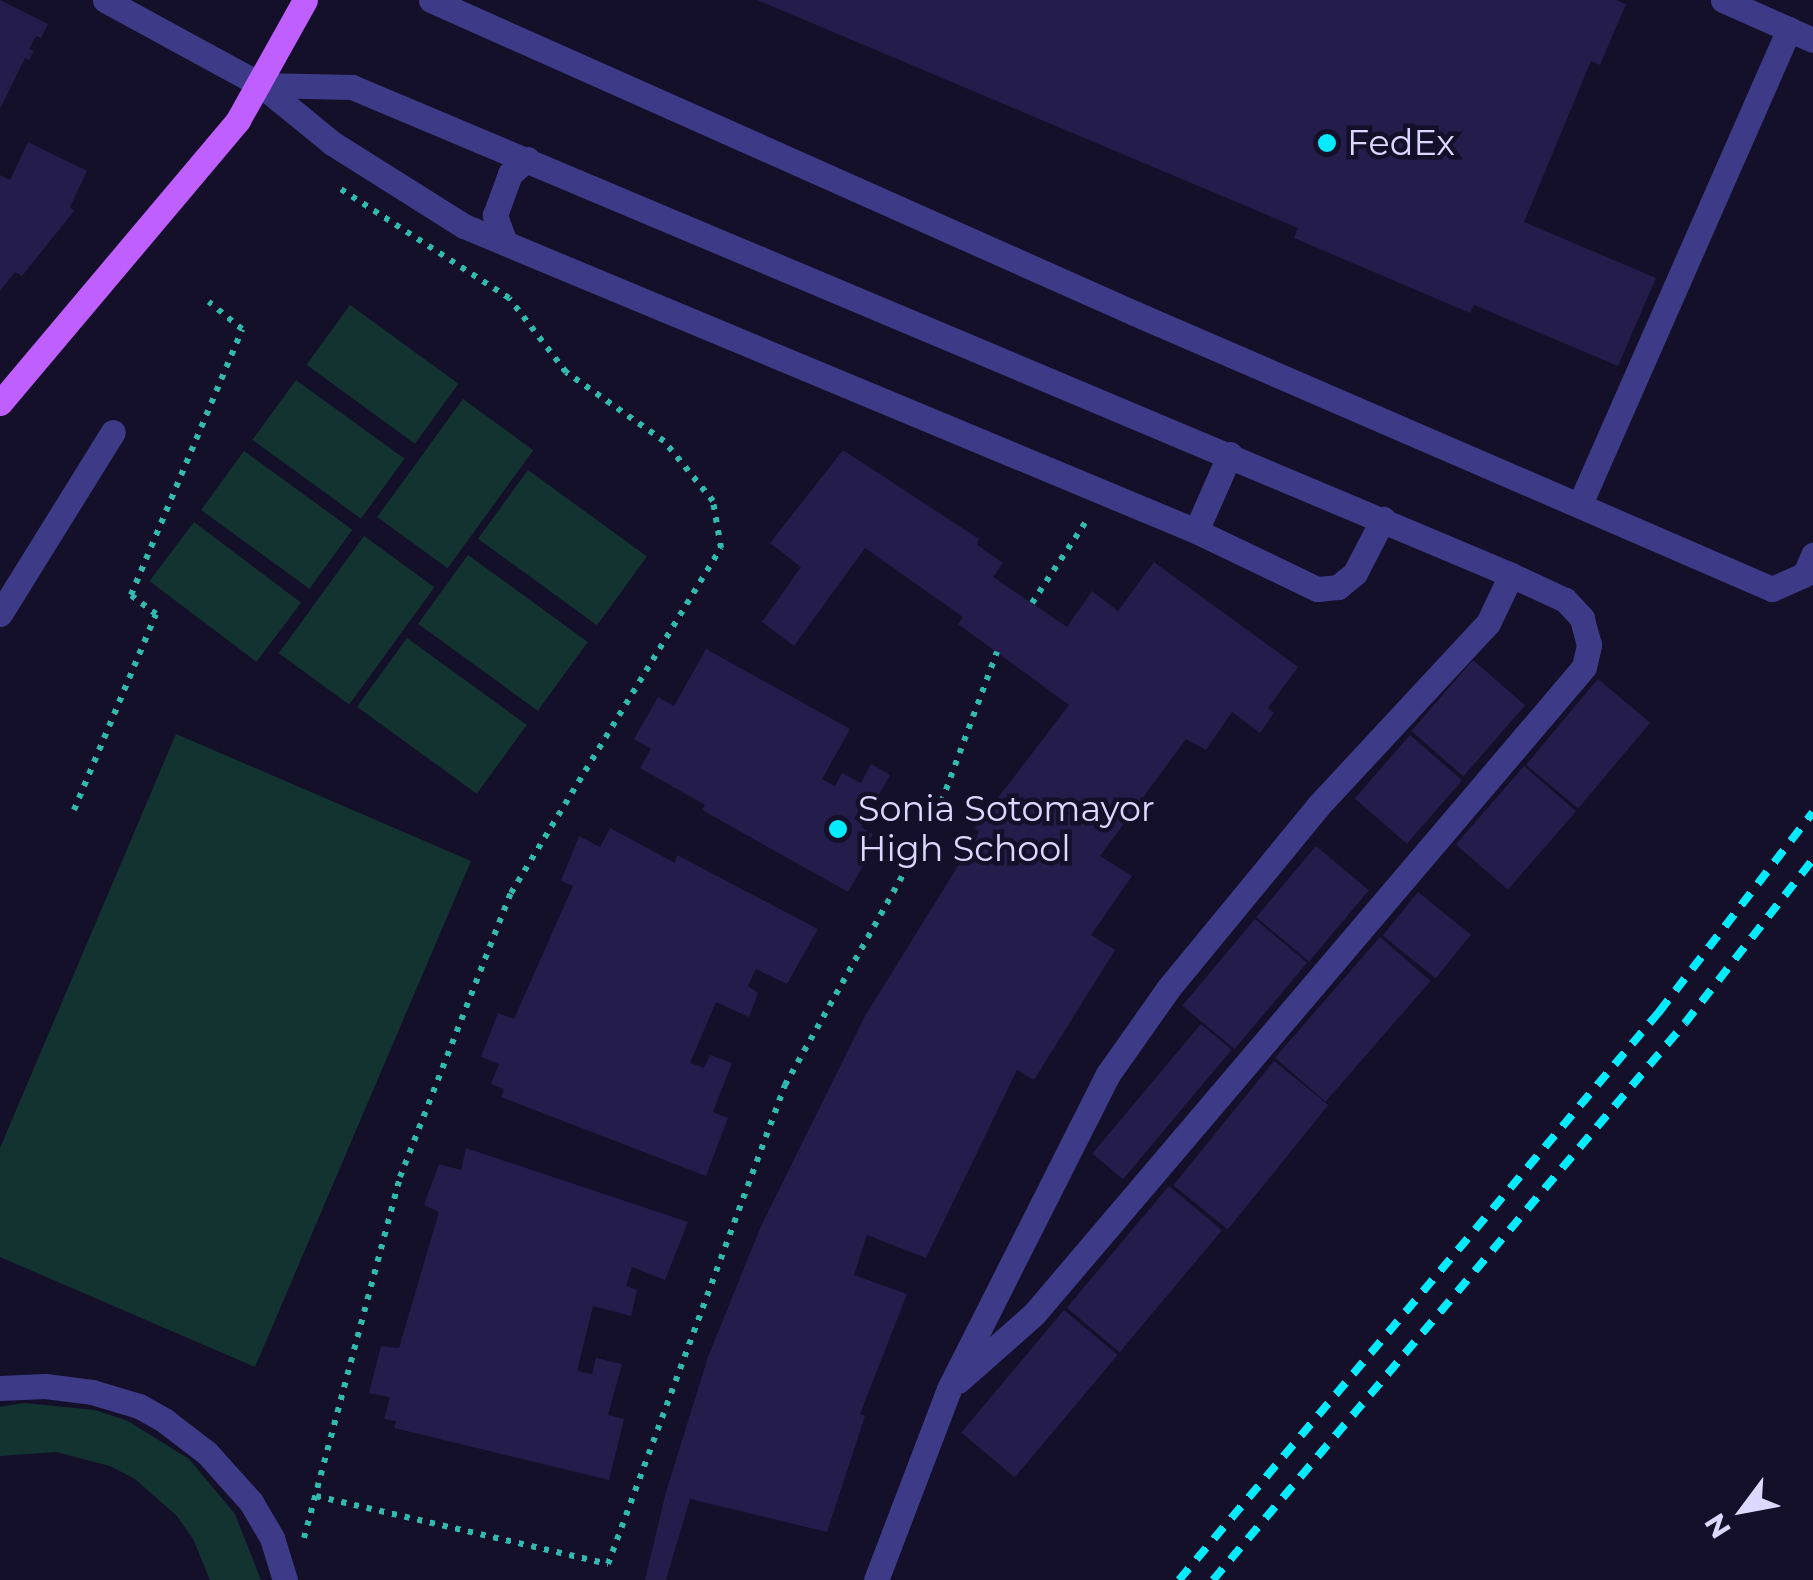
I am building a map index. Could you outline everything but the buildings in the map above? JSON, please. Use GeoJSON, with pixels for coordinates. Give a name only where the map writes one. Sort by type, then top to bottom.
{"type":"FeatureCollection","features":[{"type":"Feature","properties":{"kind":"main road"},"geometry":{"type":"LineString","coordinates":[[0,404],[150,229],[262,85],[304,0]]}},
{"type":"Feature","properties":{"kind":"street"},"geometry":{"type":"LineString","coordinates":[[104,0],[262,85],[332,143],[464,226],[1196,531],[1317,589],[1338,588],[1355,573],[1383,518]]}},
{"type":"Feature","properties":{"kind":"street"},"geometry":{"type":"LineString","coordinates":[[431,0],[482,10],[1116,305],[1772,588],[1805,574],[1813,555]]}},
{"type":"Feature","properties":{"kind":"street"},"geometry":{"type":"LineString","coordinates":[[1580,504],[1801,34],[1723,0]]}},
{"type":"Feature","properties":{"kind":"street"},"geometry":{"type":"LineString","coordinates":[[262,85],[352,87],[1383,518],[1565,600],[1582,618],[1589,645],[1584,668],[1034,1314],[950,1388]]}},
{"type":"Feature","properties":{"kind":"street"},"geometry":{"type":"LineString","coordinates":[[505,243],[495,215],[510,174],[527,159]]}},
{"type":"Feature","properties":{"kind":"street"},"geometry":{"type":"LineString","coordinates":[[0,614],[114,432]]}},
{"type":"Feature","properties":{"kind":"street"},"geometry":{"type":"LineString","coordinates":[[1196,531],[1230,454]]}},
{"type":"Feature","properties":{"kind":"street"},"geometry":{"type":"LineString","coordinates":[[876,1580],[950,1388],[1108,1074],[1168,989],[1318,805],[1488,623],[1511,575]]}},
{"type":"Feature","properties":{"kind":"street"},"geometry":{"type":"LineString","coordinates":[[0,1388],[46,1386],[92,1392],[139,1406],[164,1420],[207,1453],[251,1502],[272,1538],[286,1580]]}},
{"type":"Feature","properties":{"kind":"path"},"geometry":{"type":"LineString","coordinates":[[302,1546],[400,1177],[511,893],[721,548],[713,501],[664,441],[566,372],[510,298],[348,197],[327,178]]}},
{"type":"Feature","properties":{"kind":"path"},"geometry":{"type":"LineString","coordinates":[[74,810],[156,614],[131,595],[242,329],[209,302]]}},
{"type":"Feature","properties":{"kind":"path"},"geometry":{"type":"LineString","coordinates":[[1032,603],[1103,495]]}},
{"type":"Feature","properties":{"kind":"path"},"geometry":{"type":"LineString","coordinates":[[316,1496],[608,1564],[784,1086],[938,814],[997,652]]}},
{"type":"Feature","properties":{"kind":"green space"},"geometry":{"type":"Polygon","coordinates":[[[350,305],[458,384],[415,444],[307,365],[350,305]]]}},
{"type":"Feature","properties":{"kind":"green space"},"geometry":{"type":"Polygon","coordinates":[[[296,380],[404,459],[361,519],[253,440],[296,380]]]}},
{"type":"Feature","properties":{"kind":"green space"},"geometry":{"type":"Polygon","coordinates":[[[463,399],[533,450],[448,568],[377,517],[463,399]]]}},
{"type":"Feature","properties":{"kind":"green space"},"geometry":{"type":"Polygon","coordinates":[[[244,451],[352,530],[309,589],[201,510],[244,451]]]}},
{"type":"Feature","properties":{"kind":"green space"},"geometry":{"type":"Polygon","coordinates":[[[528,470],[647,556],[597,625],[478,539],[528,470]]]}},
{"type":"Feature","properties":{"kind":"green space"},"geometry":{"type":"Polygon","coordinates":[[[194,522],[301,603],[256,662],[149,581],[194,522]]]}},
{"type":"Feature","properties":{"kind":"green space"},"geometry":{"type":"Polygon","coordinates":[[[364,536],[434,587],[349,704],[279,653],[364,536]]]}},
{"type":"Feature","properties":{"kind":"green space"},"geometry":{"type":"Polygon","coordinates":[[[468,555],[588,642],[538,711],[418,624],[468,555]]]}},
{"type":"Feature","properties":{"kind":"green space"},"geometry":{"type":"Polygon","coordinates":[[[407,638],[527,725],[477,794],[357,707],[407,638]]]}},
{"type":"Feature","properties":{"kind":"green space"},"geometry":{"type":"Polygon","coordinates":[[[176,734],[471,861],[255,1367],[0,1257],[0,1148],[176,734]]]}},
{"type":"Feature","properties":{"kind":"green space"},"geometry":{"type":"Polygon","coordinates":[[[24,1403],[95,1410],[128,1421],[189,1459],[235,1514],[261,1580],[210,1580],[193,1539],[177,1516],[135,1479],[110,1466],[56,1452],[0,1456],[0,1407],[24,1403]]]}},
{"type":"Feature","properties":{"kind":"railway"},"geometry":{"type":"LineString","coordinates":[[1179,1580],[1659,1012],[1813,812]]}},
{"type":"Feature","properties":{"kind":"railway"},"geometry":{"type":"LineString","coordinates":[[1213,1580],[1685,1023],[1813,859]]}},
{"type":"Feature","properties":{"kind":"place","name":"FedEx"},"geometry":{"type":"Point","coordinates":[1327,143]}},
{"type":"Feature","properties":{"kind":"place","name":"Sonia Sotomayor High School"},"geometry":{"type":"Point","coordinates":[838,829]}}]}
